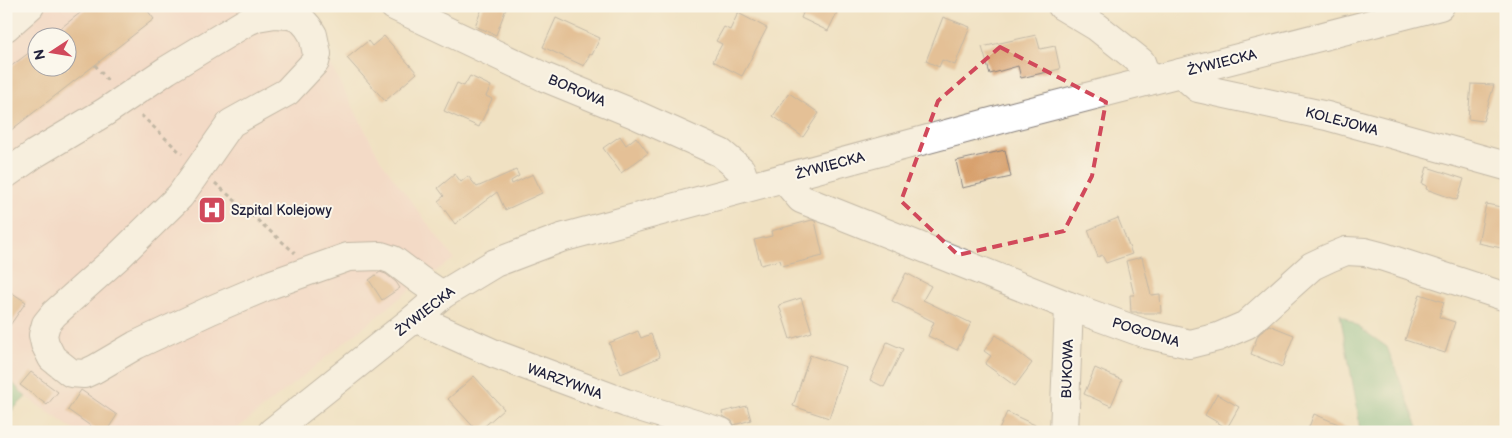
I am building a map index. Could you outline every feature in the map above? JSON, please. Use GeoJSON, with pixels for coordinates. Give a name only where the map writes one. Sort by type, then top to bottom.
{"type":"FeatureCollection","features":[{"type":"Feature","properties":{"kind":"main road"},"geometry":{"type":"LineString","coordinates":[[6,28],[30,6]]}},
{"type":"Feature","properties":{"kind":"main road","name":"BOROWA"},"geometry":{"type":"LineString","coordinates":[[394,6],[544,77],[721,153],[741,170],[747,187]]}},
{"type":"Feature","properties":{"kind":"main road"},"geometry":{"type":"LineString","coordinates":[[1062,6],[1097,27],[1141,62],[1148,81]]}},
{"type":"Feature","properties":{"kind":"main road","name":"ŻYWIECKA"},"geometry":{"type":"LineString","coordinates":[[272,432],[442,295],[496,263],[562,238],[1148,81],[1440,6]]}},
{"type":"Feature","properties":{"kind":"main road"},"geometry":{"type":"LineString","coordinates":[[6,174],[36,153],[105,112],[167,70],[248,21],[257,17],[275,14],[300,18],[313,35],[317,54],[315,62],[287,92],[231,123],[206,175],[180,196],[121,254],[54,314],[46,324],[43,335],[52,358],[72,373],[84,374],[95,370],[136,345],[212,310],[272,284],[348,257],[381,256],[393,260],[442,295]]}},
{"type":"Feature","properties":{"kind":"main road","name":"KOLEJOWA"},"geometry":{"type":"LineString","coordinates":[[1181,73],[1198,88],[1328,116],[1506,166]]}},
{"type":"Feature","properties":{"kind":"main road","name":"POGODNA"},"geometry":{"type":"LineString","coordinates":[[783,178],[801,199],[1069,306],[1146,334],[1190,344],[1218,337],[1246,325],[1312,266],[1346,251],[1365,252],[1384,257],[1506,297]]}},
{"type":"Feature","properties":{"kind":"main road","name":"BUKOWA"},"geometry":{"type":"LineString","coordinates":[[1064,432],[1069,306]]}},
{"type":"Feature","properties":{"kind":"main road","name":"WARZYWNA"},"geometry":{"type":"LineString","coordinates":[[415,318],[494,354],[626,403],[720,432]]}},
{"type":"Feature","properties":{"kind":"path"},"geometry":{"type":"LineString","coordinates":[[136,110],[301,259]]}},
{"type":"Feature","properties":{"kind":"highlighted area"},"geometry":{"type":"Polygon","coordinates":[[[1000,47],[1106,102],[1092,176],[1064,231],[958,255],[901,201],[938,101],[1000,47]]]}},
{"type":"Feature","properties":{"kind":"shaded area","name":"Szpital Kolejowy"},"geometry":{"type":"Polygon","coordinates":[[[6,6],[299,6],[381,161],[454,259],[421,281],[233,432],[77,432],[26,397],[6,376],[6,6]]]}},
{"type":"Feature","properties":{"kind":"green space"},"geometry":{"type":"Polygon","coordinates":[[[1340,314],[1387,347],[1420,432],[1360,432],[1340,314]]]}},
{"type":"Feature","properties":{"kind":"green space"},"geometry":{"type":"Polygon","coordinates":[[[6,376],[26,397],[6,416],[6,376]]]}},
{"type":"Feature","properties":{"kind":"building"},"geometry":{"type":"Polygon","coordinates":[[[89,6],[144,6],[154,19],[6,134],[6,70],[28,54],[28,78],[78,78],[78,28],[61,28],[89,6]]]}},
{"type":"Feature","properties":{"kind":"building"},"geometry":{"type":"Polygon","coordinates":[[[483,6],[507,6],[496,35],[475,26],[483,6]]]}},
{"type":"Feature","properties":{"kind":"building"},"geometry":{"type":"Polygon","coordinates":[[[806,6],[840,6],[828,31],[801,18],[806,6]]]}},
{"type":"Feature","properties":{"kind":"building"},"geometry":{"type":"Polygon","coordinates":[[[738,13],[767,28],[742,76],[713,61],[722,44],[716,41],[724,27],[730,30],[738,13]]]}},
{"type":"Feature","properties":{"kind":"building"},"geometry":{"type":"Polygon","coordinates":[[[943,17],[970,27],[955,65],[942,60],[939,67],[926,61],[943,17]]]}},
{"type":"Feature","properties":{"kind":"building"},"geometry":{"type":"Polygon","coordinates":[[[556,18],[600,38],[584,66],[543,47],[556,18]]]}},
{"type":"Feature","properties":{"kind":"building"},"geometry":{"type":"Polygon","coordinates":[[[1036,35],[1040,49],[1055,46],[1060,69],[1021,78],[1018,66],[990,74],[982,47],[1036,35]]]}},
{"type":"Feature","properties":{"kind":"building"},"geometry":{"type":"Polygon","coordinates":[[[384,36],[417,73],[385,101],[347,58],[368,41],[372,46],[384,36]]]}},
{"type":"Feature","properties":{"kind":"building"},"geometry":{"type":"Polygon","coordinates":[[[470,76],[491,86],[486,96],[492,99],[479,127],[444,111],[457,83],[464,86],[470,76]]]}},
{"type":"Feature","properties":{"kind":"building"},"geometry":{"type":"Polygon","coordinates":[[[1471,84],[1494,85],[1483,121],[1468,119],[1471,84]]]}},
{"type":"Feature","properties":{"kind":"building"},"geometry":{"type":"Polygon","coordinates":[[[789,93],[819,113],[803,137],[773,116],[789,93]]]}},
{"type":"Feature","properties":{"kind":"building"},"geometry":{"type":"Polygon","coordinates":[[[620,136],[626,145],[636,137],[648,153],[621,173],[603,148],[620,136]]]}},
{"type":"Feature","properties":{"kind":"building"},"geometry":{"type":"Polygon","coordinates":[[[1005,150],[1011,177],[962,188],[956,161],[1005,150]]]}},
{"type":"Feature","properties":{"kind":"building"},"geometry":{"type":"Polygon","coordinates":[[[1427,167],[1464,179],[1457,200],[1426,189],[1427,186],[1422,184],[1427,167]]]}},
{"type":"Feature","properties":{"kind":"building"},"geometry":{"type":"Polygon","coordinates":[[[516,170],[519,176],[511,181],[512,184],[533,174],[542,193],[505,210],[497,192],[455,224],[438,201],[444,196],[438,188],[455,174],[461,182],[468,176],[477,187],[516,170]]]}},
{"type":"Feature","properties":{"kind":"building"},"geometry":{"type":"Polygon","coordinates":[[[1486,204],[1506,208],[1506,249],[1478,243],[1486,204]]]}},
{"type":"Feature","properties":{"kind":"building"},"geometry":{"type":"Polygon","coordinates":[[[1118,218],[1132,254],[1106,263],[1102,255],[1098,257],[1088,230],[1118,218]]]}},
{"type":"Feature","properties":{"kind":"building"},"geometry":{"type":"Polygon","coordinates":[[[812,220],[815,221],[823,256],[782,266],[780,260],[761,265],[754,240],[772,236],[771,231],[812,220]]]}},
{"type":"Feature","properties":{"kind":"building"},"geometry":{"type":"Polygon","coordinates":[[[1142,257],[1151,295],[1160,294],[1161,313],[1131,312],[1130,295],[1134,295],[1126,261],[1142,257]]]}},
{"type":"Feature","properties":{"kind":"building"},"geometry":{"type":"Polygon","coordinates":[[[380,272],[396,282],[400,288],[382,300],[369,280],[380,272]]]}},
{"type":"Feature","properties":{"kind":"building"},"geometry":{"type":"Polygon","coordinates":[[[906,273],[931,286],[923,300],[971,323],[957,350],[928,336],[934,322],[892,301],[906,273]]]}},
{"type":"Feature","properties":{"kind":"building"},"geometry":{"type":"Polygon","coordinates":[[[6,289],[26,302],[6,331],[6,289]]]}},
{"type":"Feature","properties":{"kind":"building"},"geometry":{"type":"Polygon","coordinates":[[[1420,294],[1444,302],[1439,317],[1455,322],[1445,353],[1405,340],[1420,294]]]}},
{"type":"Feature","properties":{"kind":"building"},"geometry":{"type":"Polygon","coordinates":[[[801,298],[812,332],[790,339],[779,305],[801,298]]]}},
{"type":"Feature","properties":{"kind":"building"},"geometry":{"type":"Polygon","coordinates":[[[1269,325],[1294,335],[1282,367],[1251,354],[1258,335],[1269,325]]]}},
{"type":"Feature","properties":{"kind":"building"},"geometry":{"type":"Polygon","coordinates":[[[638,331],[641,338],[651,334],[660,357],[621,374],[609,343],[638,331]]]}},
{"type":"Feature","properties":{"kind":"building"},"geometry":{"type":"Polygon","coordinates":[[[996,335],[1032,363],[1015,386],[985,364],[991,356],[984,351],[996,335]]]}},
{"type":"Feature","properties":{"kind":"building"},"geometry":{"type":"Polygon","coordinates":[[[887,342],[903,349],[884,387],[870,380],[887,342]]]}},
{"type":"Feature","properties":{"kind":"building"},"geometry":{"type":"Polygon","coordinates":[[[810,355],[846,367],[829,418],[793,406],[810,355]]]}},
{"type":"Feature","properties":{"kind":"building"},"geometry":{"type":"Polygon","coordinates":[[[1095,368],[1122,380],[1111,406],[1084,394],[1095,368]]]}},
{"type":"Feature","properties":{"kind":"building"},"geometry":{"type":"Polygon","coordinates":[[[31,372],[58,392],[47,405],[20,385],[31,372]]]}},
{"type":"Feature","properties":{"kind":"building"},"geometry":{"type":"Polygon","coordinates":[[[474,376],[504,409],[478,432],[448,399],[474,376]]]}},
{"type":"Feature","properties":{"kind":"building"},"geometry":{"type":"Polygon","coordinates":[[[81,390],[117,415],[106,432],[99,432],[68,410],[81,390]]]}},
{"type":"Feature","properties":{"kind":"building"},"geometry":{"type":"Polygon","coordinates":[[[1217,394],[1239,407],[1227,428],[1205,415],[1217,394]]]}},
{"type":"Feature","properties":{"kind":"building"},"geometry":{"type":"Polygon","coordinates":[[[747,406],[751,420],[734,425],[732,421],[723,416],[722,412],[747,406]]]}},
{"type":"Feature","properties":{"kind":"building"},"geometry":{"type":"Polygon","coordinates":[[[1007,412],[1048,431],[1048,432],[998,432],[1007,412]]]}},
{"type":"Feature","properties":{"kind":"building"},"geometry":{"type":"Polygon","coordinates":[[[1314,414],[1355,431],[1355,432],[1307,432],[1314,414]]]}},
{"type":"Feature","properties":{"kind":"place","name":"Szpital Kolejowy"},"geometry":{"type":"Point","coordinates":[212,210]}}]}
